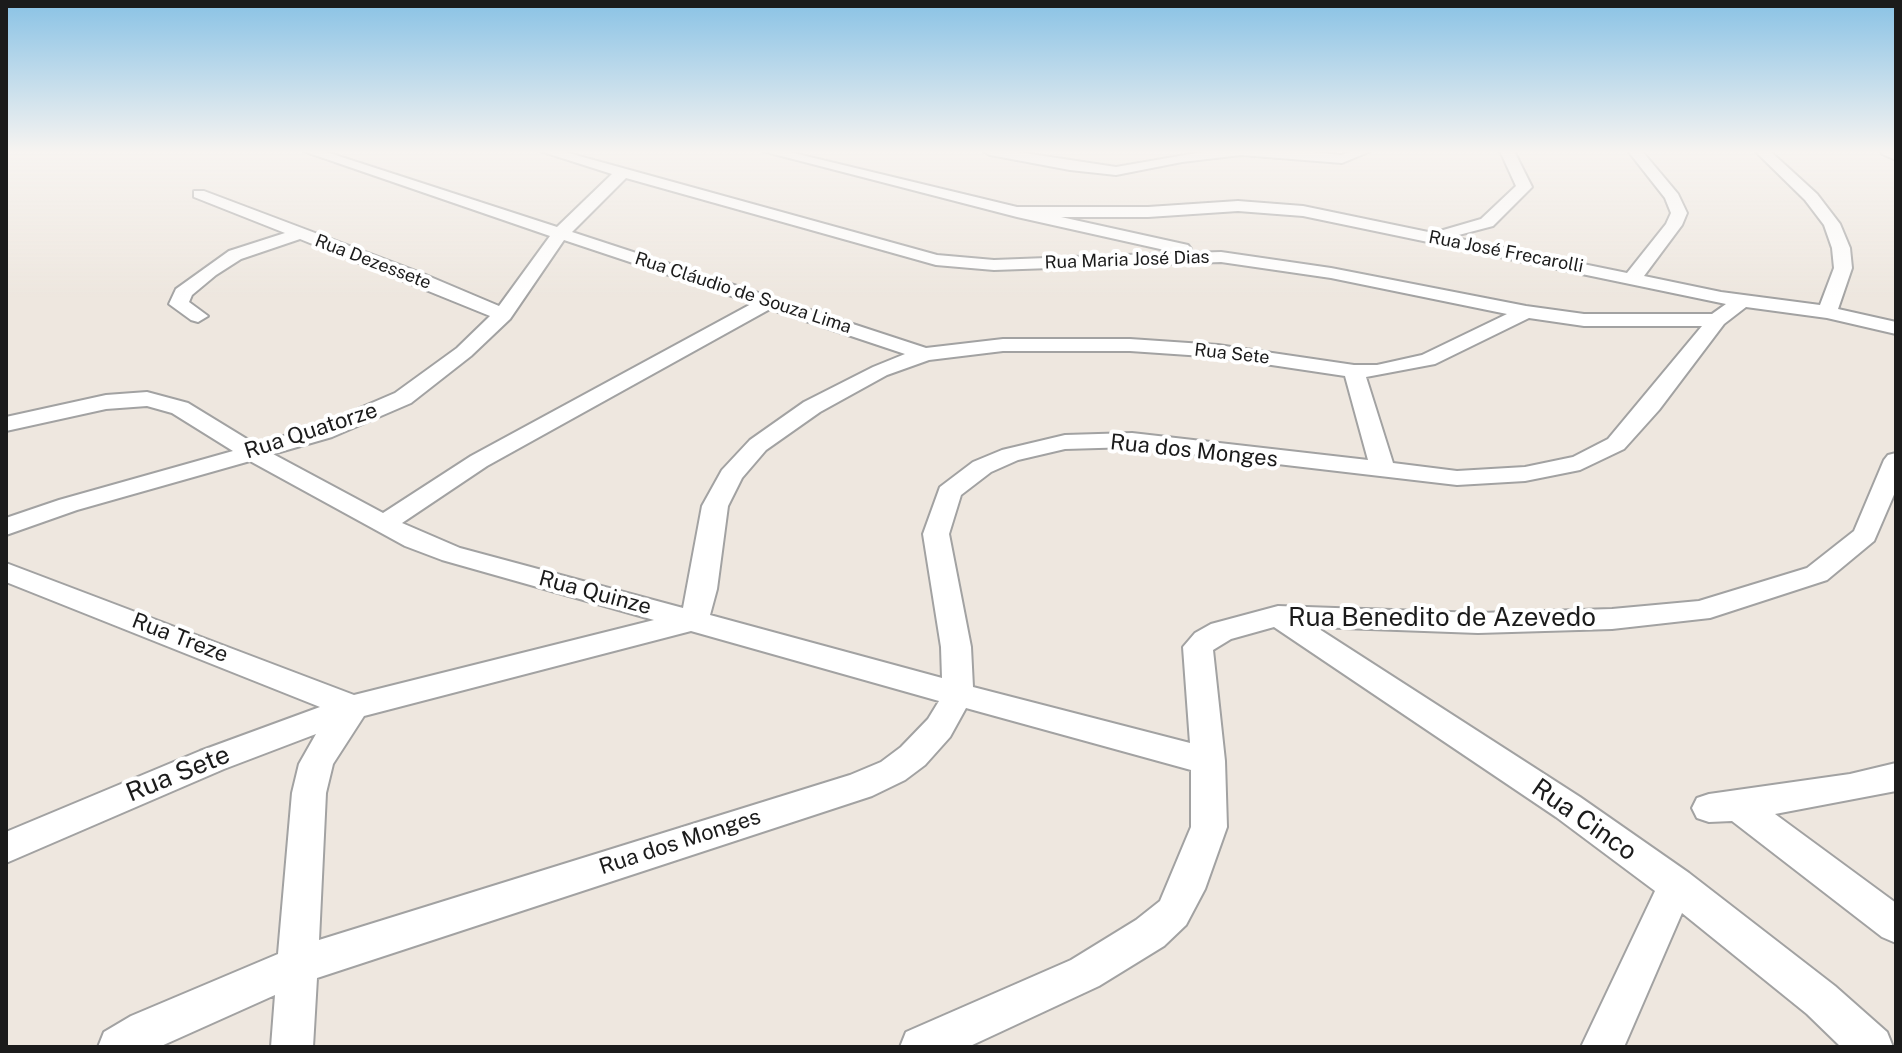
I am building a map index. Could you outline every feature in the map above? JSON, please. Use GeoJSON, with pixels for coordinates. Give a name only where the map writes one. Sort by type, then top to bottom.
{"type":"FeatureCollection","features":[{"type":"Feature","properties":{"kind":"street","name":"Rua Dezessete"},"geometry":{"type":"LineString","coordinates":[[214,200],[415,277],[503,315]]}},
{"type":"Feature","properties":{"kind":"street","name":"Rua Cláudio de Souza Lima"},"geometry":{"type":"LineString","coordinates":[[460,200],[925,354]]}},
{"type":"Feature","properties":{"kind":"street","name":"Rua Quatorze"},"geometry":{"type":"LineString","coordinates":[[6,527],[33,515],[350,422],[403,398],[464,352],[503,315],[561,233],[594,200]]}},
{"type":"Feature","properties":{"kind":"street","name":"Rua Maria José Dias"},"geometry":{"type":"LineString","coordinates":[[723,200],[936,260],[994,265],[1221,257],[1331,273],[1526,312],[1584,320],[1717,320]]}},
{"type":"Feature","properties":{"kind":"street"},"geometry":{"type":"LineString","coordinates":[[972,200],[1221,257]]}},
{"type":"Feature","properties":{"kind":"street"},"geometry":{"type":"LineString","coordinates":[[1417,235],[1455,232],[1487,223],[1510,200]]}},
{"type":"Feature","properties":{"kind":"street"},"geometry":{"type":"LineString","coordinates":[[1633,278],[1674,225],[1679,213],[1673,200]]}},
{"type":"Feature","properties":{"kind":"street"},"geometry":{"type":"LineString","coordinates":[[1813,200],[1832,224],[1841,248],[1843,268],[1827,312]]}},
{"type":"Feature","properties":{"kind":"street","name":"Rua José Frecarolli"},"geometry":{"type":"LineString","coordinates":[[1017,212],[1265,207],[1315,213],[1741,302],[1827,312],[1896,328]]}},
{"type":"Feature","properties":{"kind":"street"},"geometry":{"type":"LineString","coordinates":[[198,316],[179,304],[183,293],[235,255],[298,234]]}},
{"type":"Feature","properties":{"kind":"street","name":"Rua dos Monges"},"geometry":{"type":"LineString","coordinates":[[119,1047],[146,1031],[296,966],[860,786],[893,771],[913,756],[939,728],[958,695],[956,647],[936,534],[949,492],[982,467],[1010,455],[1065,442],[1132,440],[1457,478],[1525,474],[1580,463],[1616,444],[1651,405],[1717,320],[1741,302]]}},
{"type":"Feature","properties":{"kind":"street"},"geometry":{"type":"LineString","coordinates":[[383,524],[479,461],[767,303]]}},
{"type":"Feature","properties":{"kind":"street","name":"Rua Sete"},"geometry":{"type":"LineString","coordinates":[[925,354],[1003,345],[1130,345],[1218,351],[1354,371],[1401,368],[1428,360],[1526,312]]}},
{"type":"Feature","properties":{"kind":"street"},"geometry":{"type":"LineString","coordinates":[[694,620],[703,589],[715,506],[731,475],[758,445],[812,407],[880,371],[925,354]]}},
{"type":"Feature","properties":{"kind":"street"},"geometry":{"type":"LineString","coordinates":[[1354,371],[1383,471]]}},
{"type":"Feature","properties":{"kind":"street","name":"Rua Quinze"},"geometry":{"type":"LineString","coordinates":[[6,424],[106,402],[147,399],[180,408],[250,451],[347,501],[383,524],[451,554],[1208,761]]}},
{"type":"Feature","properties":{"kind":"street","name":"Rua Benedito de Azevedo"},"geometry":{"type":"LineString","coordinates":[[921,1047],[1085,973],[1150,933],[1173,913],[1186,889],[1209,827],[1208,761],[1198,647],[1221,631],[1278,616],[1478,623],[1612,619],[1700,611],[1817,574],[1865,535],[1896,460]]}},
{"type":"Feature","properties":{"kind":"street","name":"Rua Treze"},"geometry":{"type":"LineString","coordinates":[[6,572],[353,707]]}},
{"type":"Feature","properties":{"kind":"street","name":"Rua Cinco"},"geometry":{"type":"LineString","coordinates":[[1278,616],[1568,807],[1676,885],[1821,1000],[1872,1047]]}},
{"type":"Feature","properties":{"kind":"street","name":"Rua Sete"},"geometry":{"type":"LineString","coordinates":[[6,848],[212,760],[353,707],[694,620]]}},
{"type":"Feature","properties":{"kind":"street"},"geometry":{"type":"LineString","coordinates":[[292,1047],[305,834],[312,778],[331,736],[353,707]]}},
{"type":"Feature","properties":{"kind":"street"},"geometry":{"type":"LineString","coordinates":[[1896,777],[1850,788],[1723,807],[1896,925]]}},
{"type":"Feature","properties":{"kind":"street"},"geometry":{"type":"LineString","coordinates":[[1602,1047],[1676,885]]}}]}
